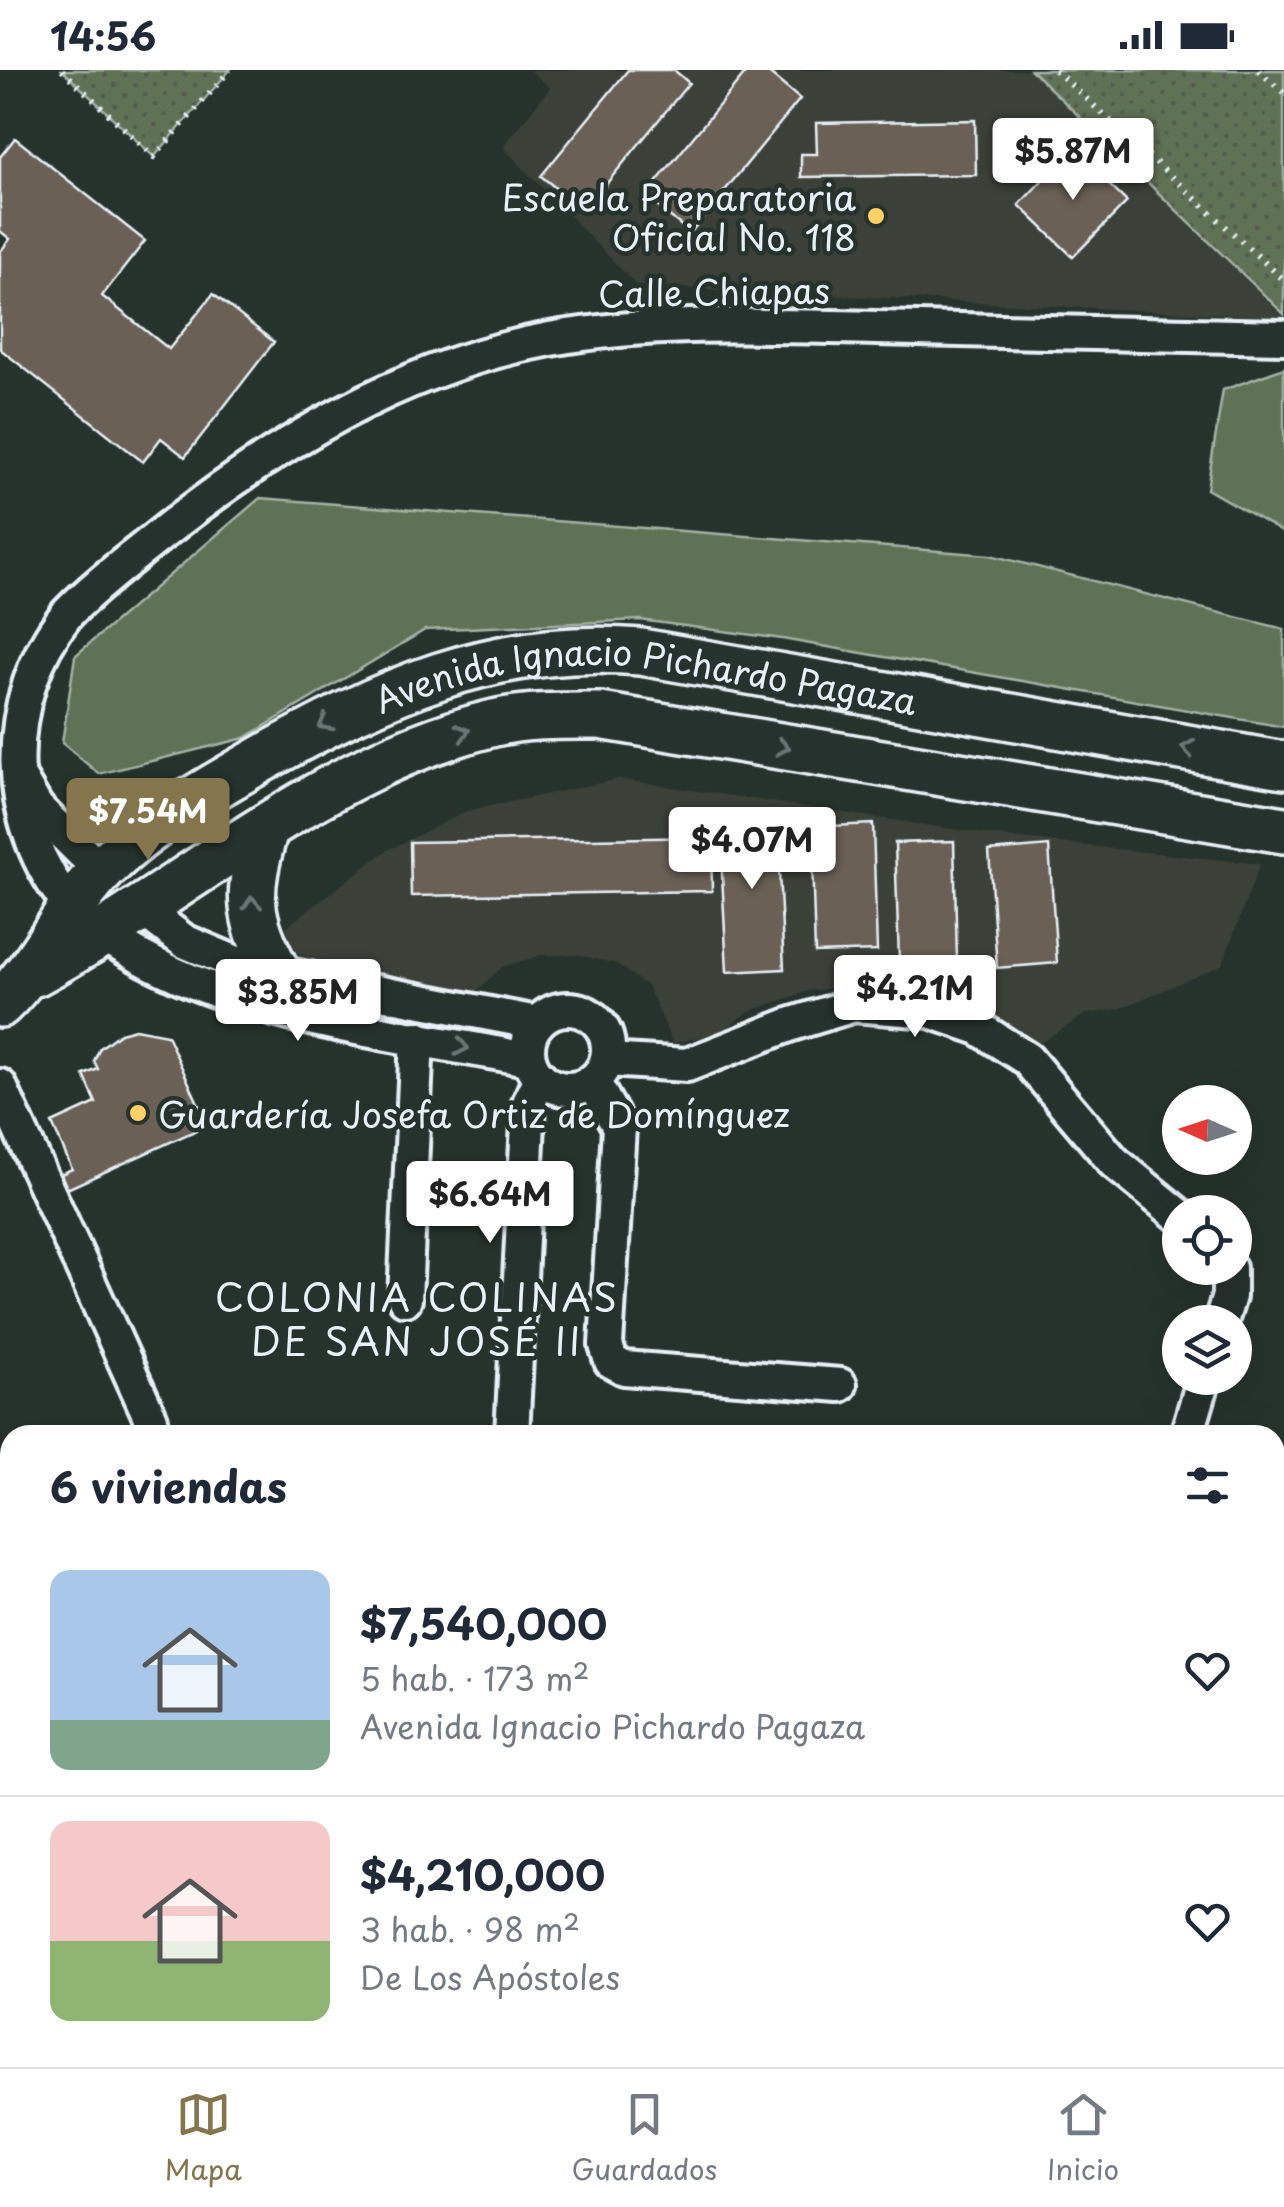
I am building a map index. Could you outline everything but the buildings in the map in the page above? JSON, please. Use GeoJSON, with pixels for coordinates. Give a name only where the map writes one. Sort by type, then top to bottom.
{"type":"FeatureCollection","features":[{"type":"Feature","properties":{"kind":"main road","name":"Avenida Ignacio Pichardo Pagaza"},"geometry":{"type":"LineString","coordinates":[[1284,764],[641,652],[552,650],[439,674],[356,706],[230,777],[124,848],[101,871],[89,922],[144,911],[265,830],[346,782],[445,738],[496,722],[600,716],[1284,830]]}},
{"type":"Feature","properties":{"kind":"main road"},"geometry":{"type":"LineString","coordinates":[[265,830],[250,889],[251,913],[277,972]]}},
{"type":"Feature","properties":{"kind":"main road"},"geometry":{"type":"LineString","coordinates":[[101,871],[144,911]]}},
{"type":"Feature","properties":{"kind":"main road"},"geometry":{"type":"LineString","coordinates":[[14,990],[89,922]]}},
{"type":"Feature","properties":{"kind":"street","name":"Calle Chiapas"},"geometry":{"type":"LineString","coordinates":[[534,1068],[205,990],[153,966],[89,922],[34,858],[23,828],[14,768],[11,683],[85,596],[208,498],[289,442],[364,400],[482,356],[546,340],[645,327],[1284,337]]}},
{"type":"Feature","properties":{"kind":"street","name":"Calle Chiapas"},"geometry":{"type":"LineString","coordinates":[[14,768],[37,808],[101,871]]}},
{"type":"Feature","properties":{"kind":"street"},"geometry":{"type":"LineString","coordinates":[[144,911],[210,954],[277,972],[537,1023]]}},
{"type":"Feature","properties":{"kind":"street"},"geometry":{"type":"LineString","coordinates":[[534,1068],[567,1090],[600,1071],[687,1065],[788,1025],[854,1005],[904,1007],[944,1015],[977,1027],[1027,1059],[1114,1162],[1162,1201]]}},
{"type":"Feature","properties":{"kind":"street"},"geometry":{"type":"LineString","coordinates":[[513,1425],[534,1068],[531,1033],[537,1023],[557,1010],[592,1016],[606,1035],[600,1071],[620,1126],[606,1346],[610,1361],[624,1368],[840,1385]]}},
{"type":"Feature","properties":{"kind":"street"},"geometry":{"type":"LineString","coordinates":[[404,1299],[417,1038]]}},
{"type":"Feature","properties":{"kind":"street"},"geometry":{"type":"LineString","coordinates":[[0,1086],[151,1425]]}},
{"type":"Feature","properties":{"kind":"street"},"geometry":{"type":"LineString","coordinates":[[1190,1425],[1199,1395]]}},
{"type":"Feature","properties":{"kind":"path"},"geometry":{"type":"LineString","coordinates":[[62,70],[154,157],[230,70]]}},
{"type":"Feature","properties":{"kind":"path"},"geometry":{"type":"LineString","coordinates":[[1054,70],[1284,280]]}},
{"type":"Feature","properties":{"kind":"path"},"geometry":{"type":"LineString","coordinates":[[1258,70],[1284,93]]}},
{"type":"Feature","properties":{"kind":"shaded area","name":"Escuela Preparatoria Oficial No. 118"},"geometry":{"type":"Polygon","coordinates":[[[530,70],[1031,70],[1284,317],[637,286],[503,147],[550,88],[530,70]]]}},
{"type":"Feature","properties":{"kind":"shaded area"},"geometry":{"type":"Polygon","coordinates":[[[619,779],[1011,838],[1260,864],[1222,965],[1119,1009],[1086,1014],[1032,1048],[916,995],[857,986],[808,991],[750,1011],[719,1033],[673,1043],[648,987],[617,964],[578,955],[542,955],[502,967],[468,999],[324,971],[298,953],[282,930],[386,851],[467,811],[619,779]]]}},
{"type":"Feature","properties":{"kind":"green space"},"geometry":{"type":"Polygon","coordinates":[[[62,70],[230,70],[154,157],[62,70]]]}},
{"type":"Feature","properties":{"kind":"green space"},"geometry":{"type":"Polygon","coordinates":[[[1031,70],[1284,70],[1284,314],[1031,70]]]}},
{"type":"Feature","properties":{"kind":"green space"},"geometry":{"type":"Polygon","coordinates":[[[1284,368],[1284,533],[1207,489],[1223,390],[1284,368]]]}},
{"type":"Feature","properties":{"kind":"green space"},"geometry":{"type":"Polygon","coordinates":[[[260,498],[990,555],[1284,629],[1284,727],[782,639],[640,620],[425,630],[245,738],[99,774],[62,743],[75,656],[260,498]]]}},
{"type":"Feature","properties":{"kind":"place","name":"Escuela Preparatoria Oficial No. 118"},"geometry":{"type":"Point","coordinates":[876,216]}},
{"type":"Feature","properties":{"kind":"place","name":"Guardería Josefa Ortiz de Domínguez"},"geometry":{"type":"Point","coordinates":[138,1113]}},
{"type":"Feature","properties":{"kind":"district","name":"COLONIA COLINAS DE SAN JOSÉ II"},"geometry":{"type":"Point","coordinates":[417,1318]}}]}
